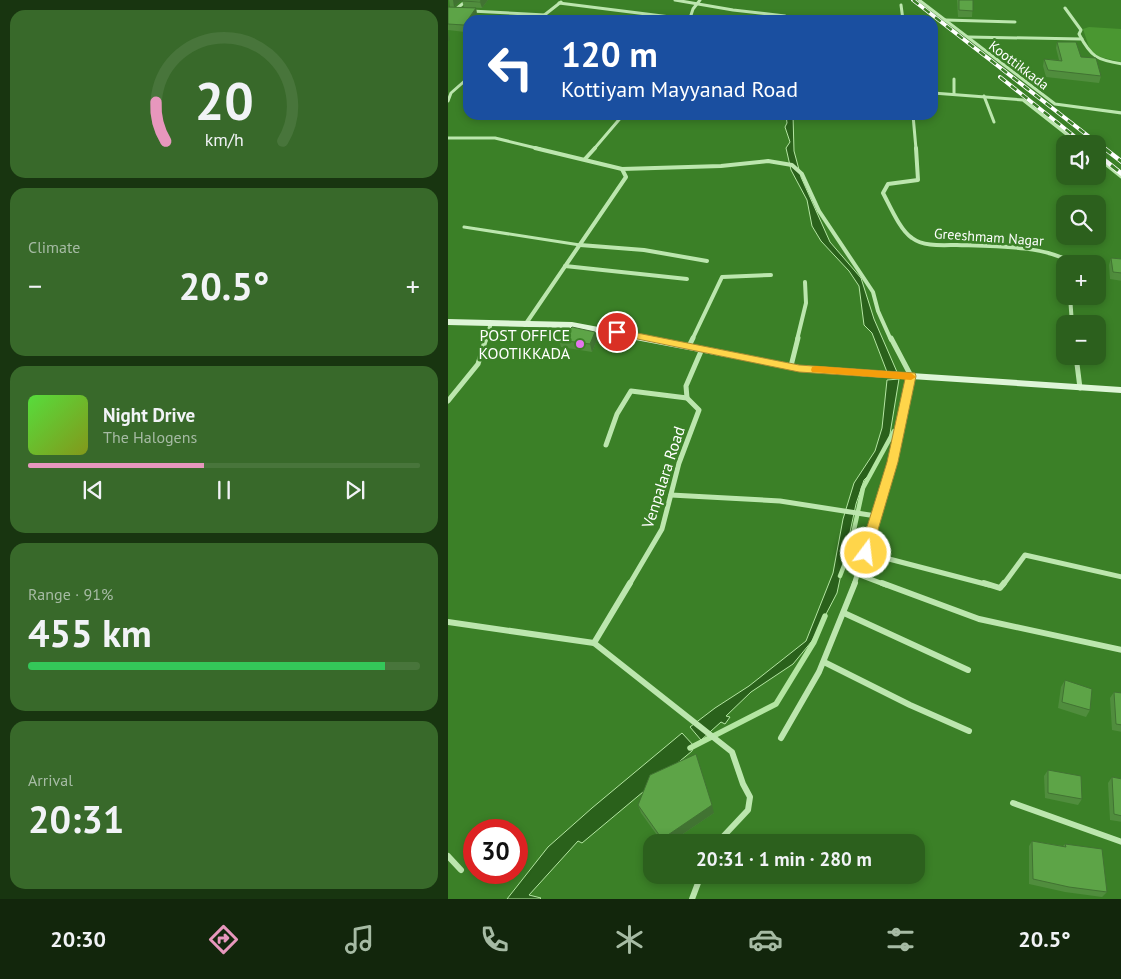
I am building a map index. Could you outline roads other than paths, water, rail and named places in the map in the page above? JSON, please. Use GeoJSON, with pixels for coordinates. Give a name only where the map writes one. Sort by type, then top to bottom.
{"type":"FeatureCollection","features":[{"type":"Feature","properties":{"kind":"main road"},"geometry":{"type":"LineString","coordinates":[[448,322],[572,325],[791,366],[872,374]]}},
{"type":"Feature","properties":{"kind":"main road"},"geometry":{"type":"LineString","coordinates":[[911,376],[1122,390]]}},
{"type":"Feature","properties":{"kind":"street"},"geometry":{"type":"LineString","coordinates":[[455,10],[467,0]]}},
{"type":"Feature","properties":{"kind":"street"},"geometry":{"type":"LineString","coordinates":[[448,10],[545,15],[563,0]]}},
{"type":"Feature","properties":{"kind":"street"},"geometry":{"type":"LineString","coordinates":[[675,0],[778,15]]}},
{"type":"Feature","properties":{"kind":"street"},"geometry":{"type":"LineString","coordinates":[[693,15],[700,0]]}},
{"type":"Feature","properties":{"kind":"street","name":"Koottikkada"},"geometry":{"type":"LineString","coordinates":[[918,0],[1055,104],[1122,113]]}},
{"type":"Feature","properties":{"kind":"street"},"geometry":{"type":"LineString","coordinates":[[559,3],[659,15]]}},
{"type":"Feature","properties":{"kind":"street"},"geometry":{"type":"LineString","coordinates":[[901,5],[902,15]]}},
{"type":"Feature","properties":{"kind":"street"},"geometry":{"type":"LineString","coordinates":[[1065,8],[1081,30],[1079,34],[1092,56],[1100,60],[1122,64]]}},
{"type":"Feature","properties":{"kind":"street"},"geometry":{"type":"LineString","coordinates":[[945,20],[1014,22]]}},
{"type":"Feature","properties":{"kind":"street"},"geometry":{"type":"LineString","coordinates":[[967,37],[1082,39]]}},
{"type":"Feature","properties":{"kind":"street"},"geometry":{"type":"LineString","coordinates":[[954,79],[954,94]]}},
{"type":"Feature","properties":{"kind":"street"},"geometry":{"type":"LineString","coordinates":[[448,102],[450,93],[463,82]]}},
{"type":"Feature","properties":{"kind":"street"},"geometry":{"type":"LineString","coordinates":[[938,93],[1023,100],[1068,135]]}},
{"type":"Feature","properties":{"kind":"street"},"geometry":{"type":"LineString","coordinates":[[984,96],[994,122]]}},
{"type":"Feature","properties":{"kind":"street"},"geometry":{"type":"LineString","coordinates":[[585,159],[619,120]]}},
{"type":"Feature","properties":{"kind":"street","name":"Greeshmam Nagar"},"geometry":{"type":"LineString","coordinates":[[913,120],[918,180],[888,184],[884,193],[893,214],[911,238],[931,245],[989,246],[1060,255]]}},
{"type":"Feature","properties":{"kind":"street"},"geometry":{"type":"LineString","coordinates":[[448,138],[495,138],[622,169],[720,166],[768,161],[792,165],[802,174],[819,211],[873,292],[886,330],[911,376],[893,462],[866,553],[824,662],[780,738]]}},
{"type":"Feature","properties":{"kind":"street"},"geometry":{"type":"LineString","coordinates":[[1106,165],[1122,178]]}},
{"type":"Feature","properties":{"kind":"street"},"geometry":{"type":"LineString","coordinates":[[524,325],[626,177],[622,169]]}},
{"type":"Feature","properties":{"kind":"street"},"geometry":{"type":"LineString","coordinates":[[580,245],[638,248],[707,261]]}},
{"type":"Feature","properties":{"kind":"street"},"geometry":{"type":"LineString","coordinates":[[565,266],[687,279]]}},
{"type":"Feature","properties":{"kind":"street"},"geometry":{"type":"LineString","coordinates":[[689,346],[722,278],[728,276],[771,275]]}},
{"type":"Feature","properties":{"kind":"street"},"geometry":{"type":"LineString","coordinates":[[791,366],[806,303],[804,282]]}},
{"type":"Feature","properties":{"kind":"street"},"geometry":{"type":"LineString","coordinates":[[448,402],[478,364],[491,323]]}},
{"type":"Feature","properties":{"kind":"street"},"geometry":{"type":"LineString","coordinates":[[606,445],[617,414],[631,391],[687,398],[686,386],[702,349]]}},
{"type":"Feature","properties":{"kind":"street"},"geometry":{"type":"LineString","coordinates":[[1077,365],[1080,388]]}},
{"type":"Feature","properties":{"kind":"street"},"geometry":{"type":"LineString","coordinates":[[872,374],[911,376]]}},
{"type":"Feature","properties":{"kind":"street","name":"Venpalara Road"},"geometry":{"type":"LineString","coordinates":[[594,643],[662,529],[679,463],[699,410],[687,398]]}},
{"type":"Feature","properties":{"kind":"street"},"geometry":{"type":"LineString","coordinates":[[671,495],[780,501],[876,516]]}},
{"type":"Feature","properties":{"kind":"street"},"geometry":{"type":"LineString","coordinates":[[866,553],[949,573],[1000,588],[1025,555],[1122,578]]}},
{"type":"Feature","properties":{"kind":"street"},"geometry":{"type":"LineString","coordinates":[[857,574],[978,619],[1122,650]]}},
{"type":"Feature","properties":{"kind":"street"},"geometry":{"type":"LineString","coordinates":[[844,613],[968,670]]}},
{"type":"Feature","properties":{"kind":"street"},"geometry":{"type":"LineString","coordinates":[[448,622],[594,643],[732,752],[743,784],[750,797],[748,810],[726,834]]}},
{"type":"Feature","properties":{"kind":"street"},"geometry":{"type":"LineString","coordinates":[[824,662],[910,705],[969,731]]}},
{"type":"Feature","properties":{"kind":"street"},"geometry":{"type":"LineString","coordinates":[[1013,803],[1122,842]]}},
{"type":"Feature","properties":{"kind":"street"},"geometry":{"type":"LineString","coordinates":[[448,856],[461,870]]}},
{"type":"Feature","properties":{"kind":"street"},"geometry":{"type":"LineString","coordinates":[[692,899],[698,884]]}},
{"type":"Feature","properties":{"kind":"lane"},"geometry":{"type":"LineString","coordinates":[[464,226],[580,245]]}},
{"type":"Feature","properties":{"kind":"waterway"},"geometry":{"type":"LineString","coordinates":[[840,576],[849,553],[863,488],[894,431]]}},
{"type":"Feature","properties":{"kind":"waterway"},"geometry":{"type":"LineString","coordinates":[[690,748],[776,704],[814,642],[825,616]]}},
{"type":"Feature","properties":{"kind":"railway"},"geometry":{"type":"LineString","coordinates":[[913,0],[932,15]]}},
{"type":"Feature","properties":{"kind":"railway"},"geometry":{"type":"LineString","coordinates":[[938,19],[1087,135]]}},
{"type":"Feature","properties":{"kind":"railway"},"geometry":{"type":"LineString","coordinates":[[1000,77],[1073,135]]}},
{"type":"Feature","properties":{"kind":"railway"},"geometry":{"type":"LineString","coordinates":[[1106,150],[1122,162]]}},
{"type":"Feature","properties":{"kind":"railway"},"geometry":{"type":"LineString","coordinates":[[1106,161],[1122,174]]}},
{"type":"Feature","properties":{"kind":"place","name":"POST OFFICE KOOTIKKADA"},"geometry":{"type":"Point","coordinates":[580,344]}}]}
